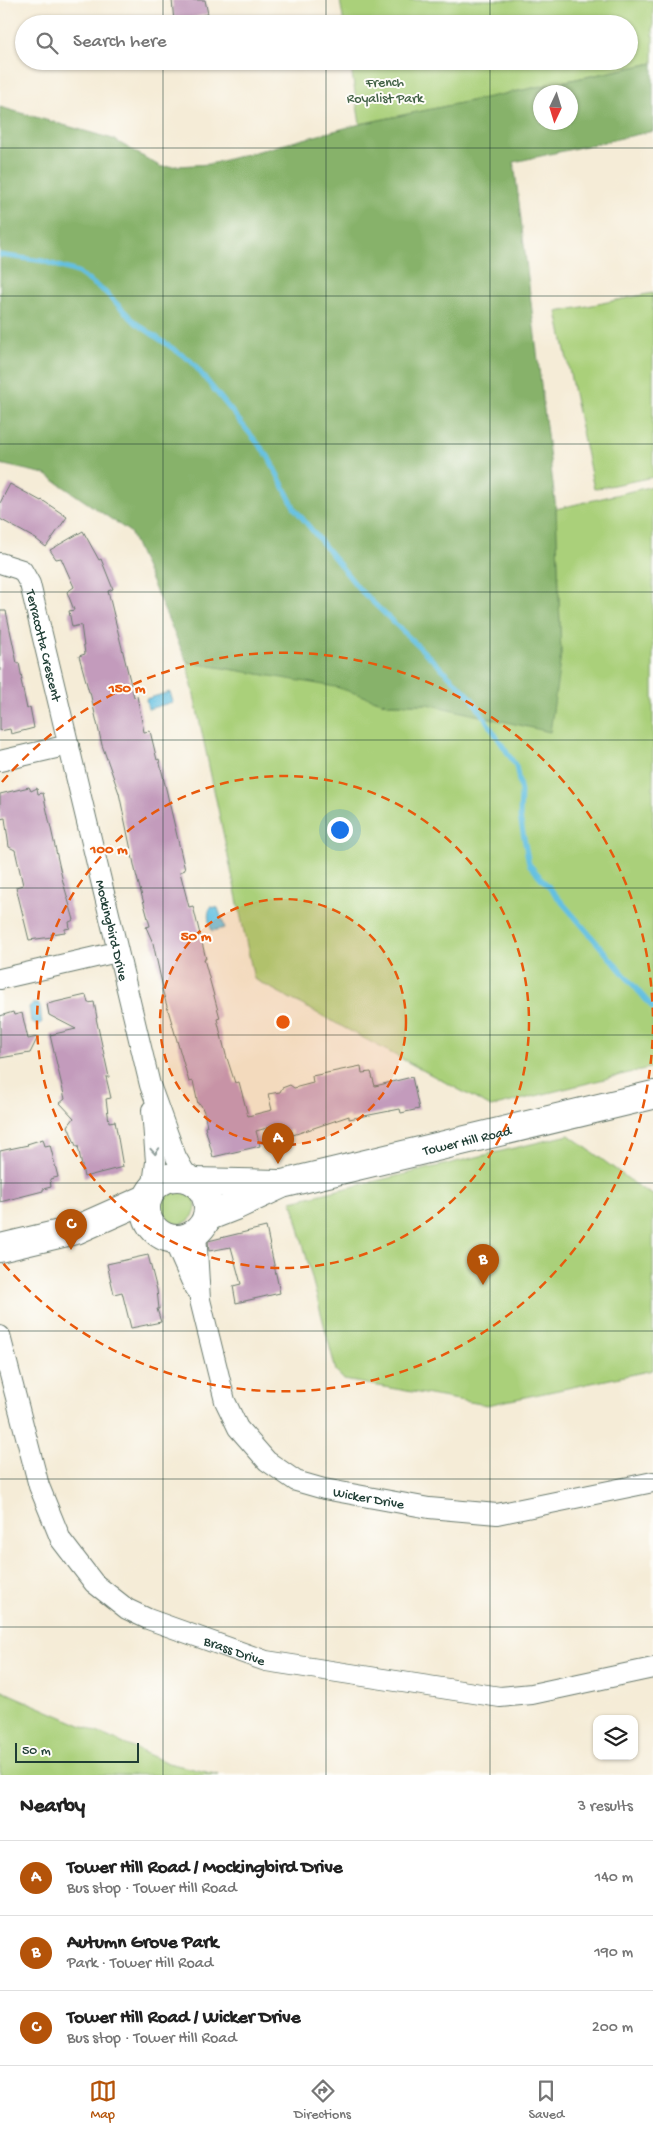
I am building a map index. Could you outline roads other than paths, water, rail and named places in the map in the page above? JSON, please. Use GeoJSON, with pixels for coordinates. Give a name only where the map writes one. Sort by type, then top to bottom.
{"type":"FeatureCollection","features":[{"type":"Feature","properties":{"kind":"street","name":"Terracotta Crescent"},"geometry":{"type":"LineString","coordinates":[[0,563],[22,570],[30,584],[69,746]]}},
{"type":"Feature","properties":{"kind":"street"},"geometry":{"type":"LineString","coordinates":[[0,761],[69,746]]}},
{"type":"Feature","properties":{"kind":"street","name":"Mockingbird Drive"},"geometry":{"type":"LineString","coordinates":[[69,746],[150,1085],[176,1158],[191,1181]]}},
{"type":"Feature","properties":{"kind":"street"},"geometry":{"type":"LineString","coordinates":[[0,979],[117,952]]}},
{"type":"Feature","properties":{"kind":"street","name":"Mockingbird Drive"},"geometry":{"type":"LineString","coordinates":[[150,1085],[156,1162],[150,1194]]}},
{"type":"Feature","properties":{"kind":"street","name":"Tower Hill Road"},"geometry":{"type":"LineString","coordinates":[[76,1230],[183,1229],[282,1184],[653,1095]]}},
{"type":"Feature","properties":{"kind":"street"},"geometry":{"type":"LineString","coordinates":[[178,1177],[191,1181],[206,1197],[208,1208],[183,1229],[148,1218],[146,1204],[150,1194],[159,1183],[178,1177]]}},
{"type":"Feature","properties":{"kind":"street","name":"Tower Hill Road"},"geometry":{"type":"LineString","coordinates":[[191,1181],[282,1184]]}},
{"type":"Feature","properties":{"kind":"street","name":"Tower Hill Road"},"geometry":{"type":"LineString","coordinates":[[0,1248],[76,1230],[150,1194]]}},
{"type":"Feature","properties":{"kind":"street","name":"Wicker Drive"},"geometry":{"type":"LineString","coordinates":[[183,1229],[225,1401],[238,1428],[267,1461],[296,1481],[324,1489],[393,1502],[474,1514],[497,1514],[653,1482]]}},
{"type":"Feature","properties":{"kind":"street","name":"Brass Drive"},"geometry":{"type":"LineString","coordinates":[[0,1336],[39,1486],[61,1540],[94,1583],[126,1609],[148,1619],[266,1661],[500,1697],[532,1694],[653,1668]]}},
{"type":"Feature","properties":{"kind":"water"},"geometry":{"type":"Polygon","coordinates":[[[170,692],[173,702],[148,709],[146,699],[170,692]]]}},
{"type":"Feature","properties":{"kind":"water"},"geometry":{"type":"Polygon","coordinates":[[[211,907],[218,908],[225,928],[212,931],[208,916],[211,907]]]}},
{"type":"Feature","properties":{"kind":"water"},"geometry":{"type":"Polygon","coordinates":[[[32,1004],[39,1004],[40,1006],[42,1022],[38,1026],[31,1022],[29,1007],[32,1004]]]}},
{"type":"Feature","properties":{"kind":"waterway"},"geometry":{"type":"LineString","coordinates":[[0,255],[43,261],[77,272],[105,292],[136,323],[191,361],[268,456],[295,509],[360,590],[470,696],[516,766],[521,792],[520,817],[529,864],[653,1008]]}},
{"type":"Feature","properties":{"kind":"place","name":"Tower Hill Road / Mockingbird Drive"},"geometry":{"type":"Point","coordinates":[278,1164]}},
{"type":"Feature","properties":{"kind":"place","name":"Tower Hill Road / Wicker Drive"},"geometry":{"type":"Point","coordinates":[71,1250]}},
{"type":"Feature","properties":{"kind":"place","name":"Autumn Grove Park"},"geometry":{"type":"Point","coordinates":[483,1285]}},
{"type":"Feature","properties":{"kind":"park label","name":"French Royalist Park"},"geometry":{"type":"Point","coordinates":[385,89]}}]}
